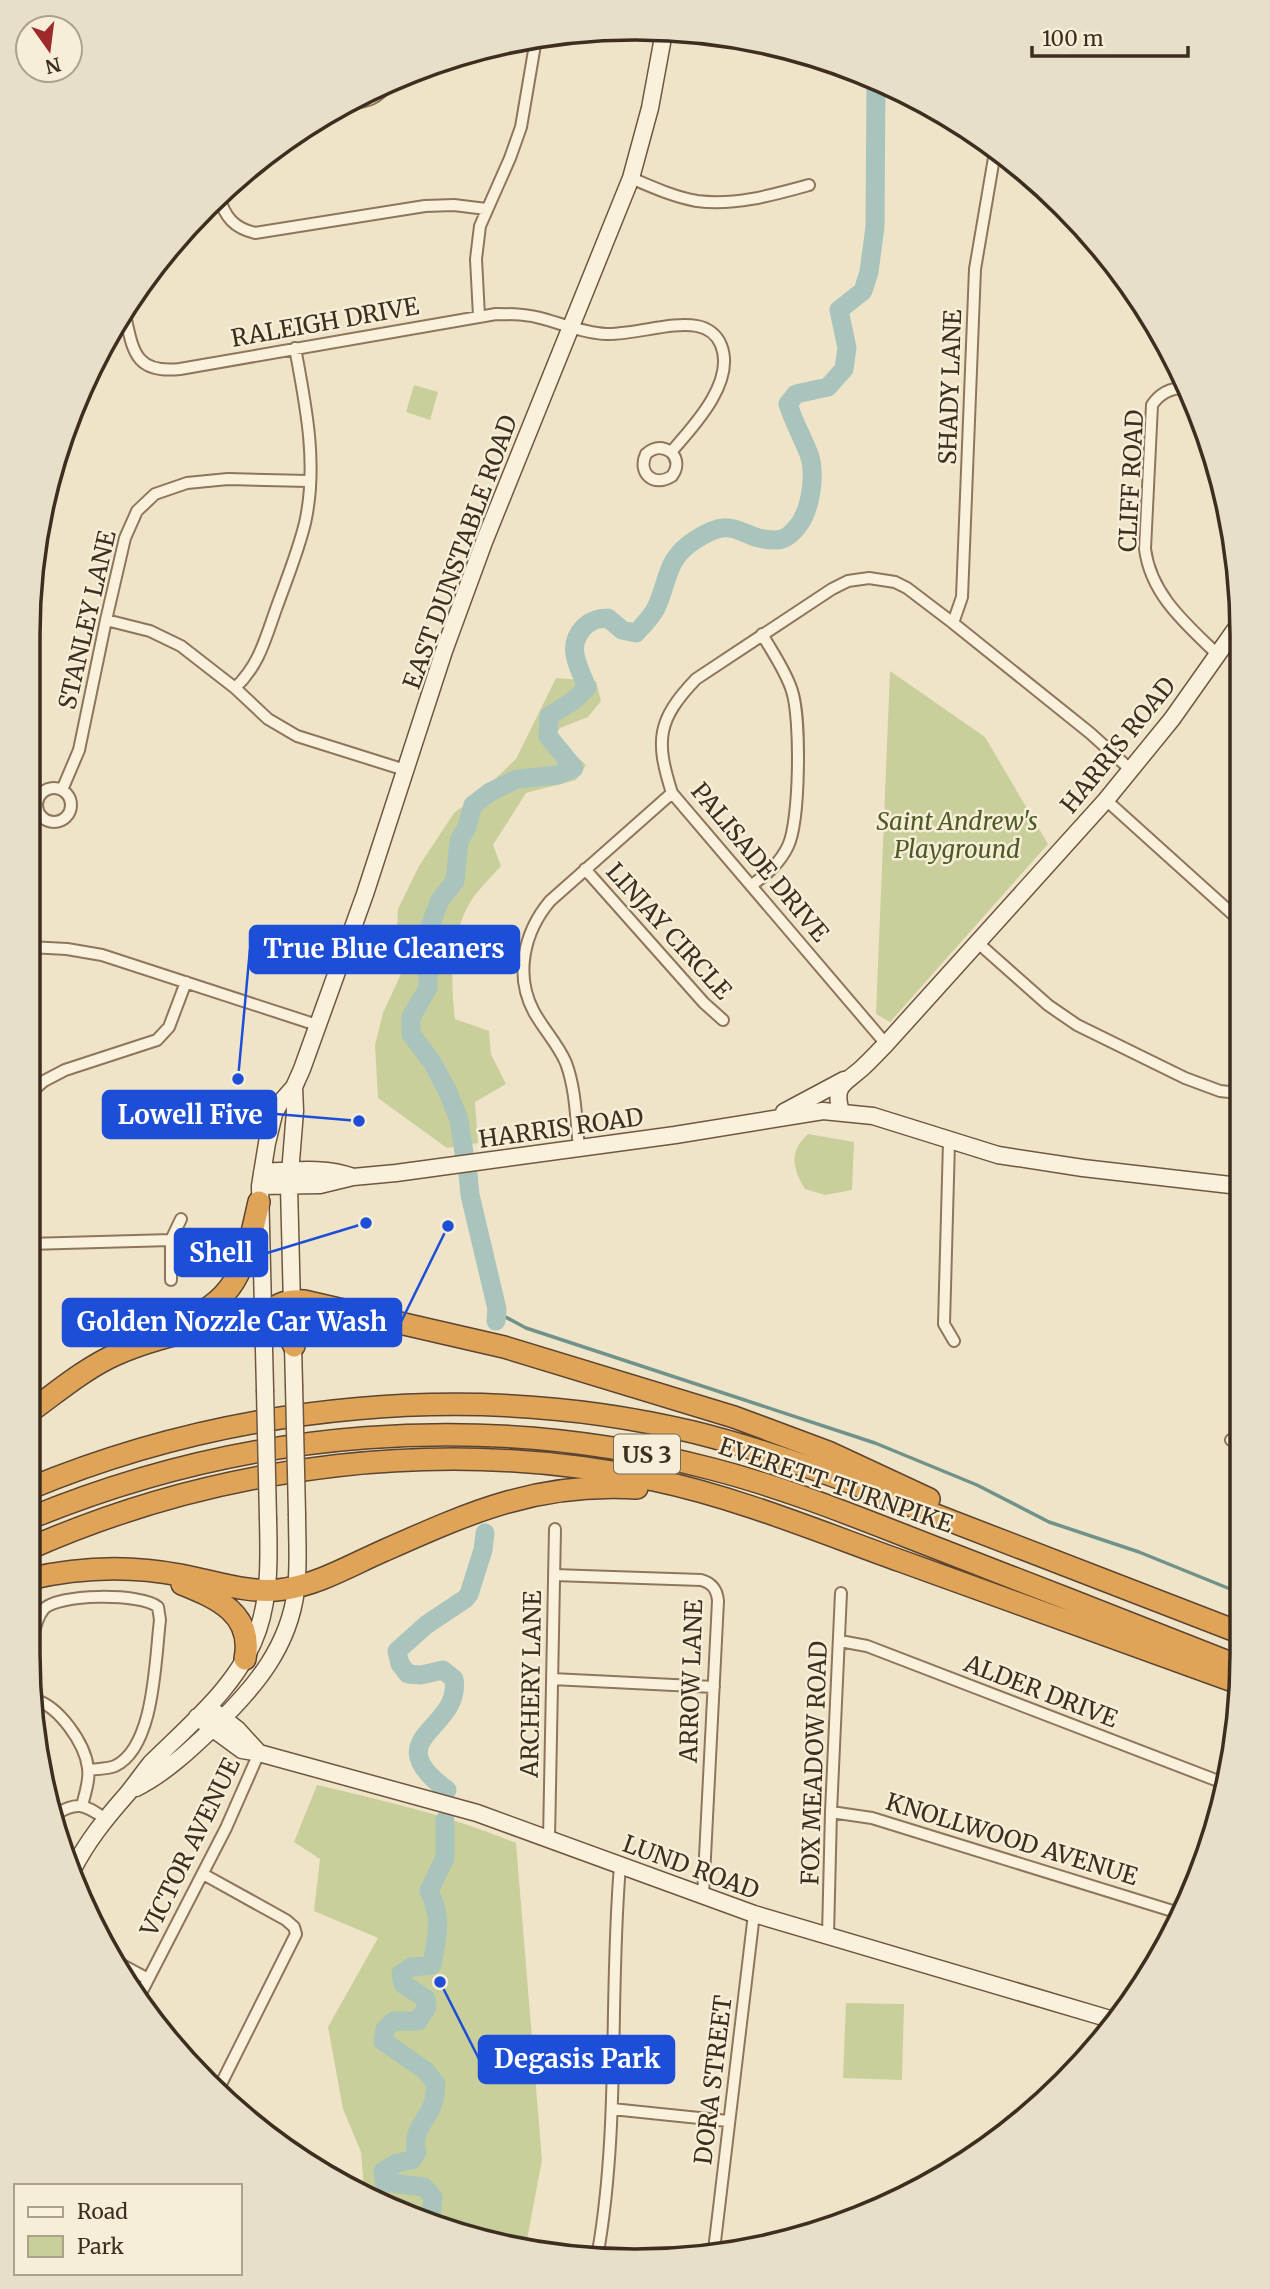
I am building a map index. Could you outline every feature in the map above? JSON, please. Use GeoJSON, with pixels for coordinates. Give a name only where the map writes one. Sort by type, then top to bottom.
{"type":"FeatureCollection","features":[{"type":"Feature","properties":{"kind":"highway"},"geometry":{"type":"LineString","coordinates":[[40,1405],[145,1335],[202,1313],[224,1295],[236,1281],[245,1261],[261,1187]]}},
{"type":"Feature","properties":{"kind":"highway"},"geometry":{"type":"LineString","coordinates":[[262,1320],[275,1307],[292,1301],[309,1302],[491,1343],[746,1421],[868,1470],[1066,1566]]}},
{"type":"Feature","properties":{"kind":"highway"},"geometry":{"type":"LineString","coordinates":[[117,1354],[187,1332],[262,1320],[273,1322],[282,1328],[290,1336],[293,1346]]}},
{"type":"Feature","properties":{"kind":"highway","name":"EVERETT TURNPIKE"},"geometry":{"type":"LineString","coordinates":[[40,1484],[149,1447],[260,1423],[389,1407],[526,1407],[637,1421],[748,1447],[838,1477],[1230,1629]]}},
{"type":"Feature","properties":{"kind":"highway","name":"EVERETT TURNPIKE"},"geometry":{"type":"LineString","coordinates":[[40,1514],[136,1480],[220,1458],[285,1447],[352,1438],[418,1434],[560,1440],[663,1457],[781,1489],[1230,1663]]}},
{"type":"Feature","properties":{"kind":"highway"},"geometry":{"type":"LineString","coordinates":[[40,1544],[118,1514],[205,1489],[308,1471],[408,1461],[510,1461],[607,1472],[684,1487],[772,1515],[1229,1680]]}},
{"type":"Feature","properties":{"kind":"highway"},"geometry":{"type":"LineString","coordinates":[[40,1577],[94,1568],[131,1568],[266,1591],[296,1587],[481,1508],[553,1491],[605,1487],[647,1489],[714,1500],[772,1515]]}},
{"type":"Feature","properties":{"kind":"highway"},"geometry":{"type":"LineString","coordinates":[[94,1568],[136,1572],[170,1580],[224,1604],[236,1615],[243,1627],[246,1643],[244,1660]]}},
{"type":"Feature","properties":{"kind":"street","name":"EAST DUNSTABLE ROAD"},"geometry":{"type":"LineString","coordinates":[[78,1860],[104,1818],[233,1677],[259,1628],[266,1591],[268,1518],[261,1187],[274,1114],[294,1087],[365,894],[444,651],[484,542],[631,178],[650,108],[662,41]]}},
{"type":"Feature","properties":{"kind":"street"},"geometry":{"type":"LineString","coordinates":[[479,316],[477,242],[480,226],[521,127],[534,49]]}},
{"type":"Feature","properties":{"kind":"street","name":"SHADY LANE"},"geometry":{"type":"LineString","coordinates":[[953,623],[962,597],[977,249],[993,160]]}},
{"type":"Feature","properties":{"kind":"street"},"geometry":{"type":"LineString","coordinates":[[631,178],[688,199],[708,202],[748,200],[809,185]]}},
{"type":"Feature","properties":{"kind":"street"},"geometry":{"type":"LineString","coordinates":[[223,206],[235,226],[254,233],[425,206],[454,205],[486,209]]}},
{"type":"Feature","properties":{"kind":"street","name":"RALEIGH DRIVE"},"geometry":{"type":"LineString","coordinates":[[128,325],[136,355],[146,366],[180,369],[496,314],[526,315],[594,333],[620,334],[698,326],[714,335],[719,342],[724,358],[720,381],[701,416],[671,452]]}},
{"type":"Feature","properties":{"kind":"street"},"geometry":{"type":"LineString","coordinates":[[235,688],[254,667],[305,520],[309,481],[309,432],[295,348]]}},
{"type":"Feature","properties":{"kind":"street","name":"CLIFF ROAD"},"geometry":{"type":"LineString","coordinates":[[1176,390],[1164,392],[1152,405],[1145,549],[1150,573],[1161,595],[1217,655]]}},
{"type":"Feature","properties":{"kind":"street","name":"STANLEY LANE"},"geometry":{"type":"LineString","coordinates":[[62,790],[79,750],[106,620],[130,524],[145,502],[169,488],[206,481],[309,481]]}},
{"type":"Feature","properties":{"kind":"street","name":"PALISADE DRIVE"},"geometry":{"type":"LineString","coordinates":[[886,1044],[672,793],[664,768],[662,738],[668,714],[678,697],[696,679],[832,589],[848,581],[869,578],[895,582],[908,588],[953,623],[1090,733],[1131,770]]}},
{"type":"Feature","properties":{"kind":"street"},"geometry":{"type":"LineString","coordinates":[[106,620],[165,638],[202,661],[268,719],[297,736],[405,770]]}},
{"type":"Feature","properties":{"kind":"street"},"geometry":{"type":"LineString","coordinates":[[752,885],[775,866],[790,843],[799,735],[792,689],[762,634]]}},
{"type":"Feature","properties":{"kind":"street","name":"HARRIS ROAD"},"geometry":{"type":"LineString","coordinates":[[775,1118],[793,1105],[852,1075],[886,1044],[1106,800],[1172,719],[1230,637]]}},
{"type":"Feature","properties":{"kind":"street"},"geometry":{"type":"LineString","coordinates":[[579,1148],[570,1074],[564,1058],[540,1022],[526,988],[525,964],[529,934],[537,916],[585,869],[672,793]]}},
{"type":"Feature","properties":{"kind":"street"},"geometry":{"type":"LineString","coordinates":[[1106,800],[1230,908]]}},
{"type":"Feature","properties":{"kind":"street","name":"LINJAY CIRCLE"},"geometry":{"type":"LineString","coordinates":[[585,869],[704,1003],[723,1020]]}},
{"type":"Feature","properties":{"kind":"street"},"geometry":{"type":"LineString","coordinates":[[977,942],[1048,1005],[1077,1025],[1185,1078],[1230,1092]]}},
{"type":"Feature","properties":{"kind":"street"},"geometry":{"type":"LineString","coordinates":[[40,948],[79,950],[102,955],[317,1025]]}},
{"type":"Feature","properties":{"kind":"street"},"geometry":{"type":"LineString","coordinates":[[40,1084],[65,1070],[157,1040],[169,1027],[186,982]]}},
{"type":"Feature","properties":{"kind":"street","name":"HARRIS ROAD"},"geometry":{"type":"LineString","coordinates":[[261,1187],[332,1171],[353,1177],[675,1135],[823,1111],[841,1112],[848,1101],[852,1075]]}},
{"type":"Feature","properties":{"kind":"street","name":"EAST DUNSTABLE ROAD"},"geometry":{"type":"LineString","coordinates":[[129,1791],[158,1774],[218,1723],[252,1689],[272,1660],[287,1627],[296,1587],[297,1515],[290,1179],[294,1087]]}},
{"type":"Feature","properties":{"kind":"street"},"geometry":{"type":"LineString","coordinates":[[841,1112],[873,1116],[949,1142],[998,1155],[1230,1185]]}},
{"type":"Feature","properties":{"kind":"street"},"geometry":{"type":"LineString","coordinates":[[949,1142],[944,1324],[954,1341]]}},
{"type":"Feature","properties":{"kind":"street"},"geometry":{"type":"LineString","coordinates":[[171,1280],[171,1240],[181,1219]]}},
{"type":"Feature","properties":{"kind":"street"},"geometry":{"type":"LineString","coordinates":[[40,1244],[171,1240]]}},
{"type":"Feature","properties":{"kind":"street","name":"ARCHERY LANE"},"geometry":{"type":"LineString","coordinates":[[549,1839],[555,1529]]}},
{"type":"Feature","properties":{"kind":"street","name":"ARROW LANE"},"geometry":{"type":"LineString","coordinates":[[554,1575],[701,1580],[709,1583],[716,1591],[718,1601],[703,1896]]}},
{"type":"Feature","properties":{"kind":"street","name":"FOX MEADOW ROAD"},"geometry":{"type":"LineString","coordinates":[[828,1936],[841,1593]]}},
{"type":"Feature","properties":{"kind":"street"},"geometry":{"type":"LineString","coordinates":[[40,1614],[47,1606],[62,1599],[141,1600],[158,1607],[160,1620],[150,1707],[143,1732],[125,1758],[111,1767],[88,1770]]}},
{"type":"Feature","properties":{"kind":"street","name":"ALDER DRIVE"},"geometry":{"type":"LineString","coordinates":[[840,1641],[867,1646],[1216,1780]]}},
{"type":"Feature","properties":{"kind":"street"},"geometry":{"type":"LineString","coordinates":[[552,1679],[714,1687]]}},
{"type":"Feature","properties":{"kind":"street"},"geometry":{"type":"LineString","coordinates":[[43,1703],[66,1725],[83,1753],[88,1770],[82,1805]]}},
{"type":"Feature","properties":{"kind":"street","name":"LUND ROAD"},"geometry":{"type":"LineString","coordinates":[[202,1711],[259,1753],[452,1806],[527,1830],[754,1914],[1106,2018]]}},
{"type":"Feature","properties":{"kind":"street","name":"VICTOR AVENUE"},"geometry":{"type":"LineString","coordinates":[[143,1989],[203,1874],[250,1778],[259,1753]]}},
{"type":"Feature","properties":{"kind":"street"},"geometry":{"type":"LineString","coordinates":[[62,1811],[70,1806],[82,1805],[104,1818]]}},
{"type":"Feature","properties":{"kind":"street","name":"KNOLLWOOD AVENUE"},"geometry":{"type":"LineString","coordinates":[[831,1812],[872,1818],[1171,1911]]}},
{"type":"Feature","properties":{"kind":"street"},"geometry":{"type":"LineString","coordinates":[[599,2247],[612,2109],[620,1866]]}},
{"type":"Feature","properties":{"kind":"street"},"geometry":{"type":"LineString","coordinates":[[203,1874],[286,1920],[296,1931],[292,1944],[222,2082]]}},
{"type":"Feature","properties":{"kind":"street","name":"DORA STREET"},"geometry":{"type":"LineString","coordinates":[[716,2244],[754,1914]]}},
{"type":"Feature","properties":{"kind":"street"},"geometry":{"type":"LineString","coordinates":[[132,1970],[148,1979]]}},
{"type":"Feature","properties":{"kind":"street"},"geometry":{"type":"LineString","coordinates":[[612,2109],[728,2121]]}},
{"type":"Feature","properties":{"kind":"green space"},"geometry":{"type":"Polygon","coordinates":[[[414,385],[438,392],[430,420],[406,412],[414,385]]]}},
{"type":"Feature","properties":{"kind":"green space","name":"Saint Andrew's Playground"},"geometry":{"type":"Polygon","coordinates":[[[890,671],[985,737],[1048,844],[890,1022],[876,1014],[890,671]]]}},
{"type":"Feature","properties":{"kind":"green space"},"geometry":{"type":"Polygon","coordinates":[[[556,678],[596,681],[601,701],[588,717],[560,728],[555,735],[586,765],[576,780],[526,793],[493,845],[501,866],[475,895],[461,923],[456,939],[453,971],[455,1019],[489,1031],[491,1054],[506,1084],[475,1102],[478,1143],[447,1148],[378,1098],[375,1045],[383,1013],[401,974],[397,933],[398,909],[419,866],[454,813],[516,759],[556,678]]]}},
{"type":"Feature","properties":{"kind":"green space"},"geometry":{"type":"Polygon","coordinates":[[[808,1134],[854,1142],[852,1190],[825,1195],[805,1189],[797,1174],[794,1160],[798,1147],[808,1134]]]}},
{"type":"Feature","properties":{"kind":"green space"},"geometry":{"type":"Polygon","coordinates":[[[317,1785],[443,1817],[516,1843],[542,2160],[527,2239],[444,2217],[363,2182],[361,2152],[343,2109],[328,2027],[378,1938],[314,1911],[320,1859],[294,1842],[317,1785]]]}},
{"type":"Feature","properties":{"kind":"green space"},"geometry":{"type":"Polygon","coordinates":[[[846,2003],[904,2004],[902,2080],[843,2078],[846,2003]]]}},
{"type":"Feature","properties":{"kind":"waterway"},"geometry":{"type":"LineString","coordinates":[[464,1153],[459,1120],[448,1092],[432,1062],[411,1034],[411,1017],[428,988],[428,931],[440,900],[455,881],[459,841],[467,827],[473,805],[490,792],[517,779],[558,775],[574,768],[548,736],[549,716],[573,701],[587,688],[574,649],[578,634],[584,627],[595,620],[608,618],[622,630],[636,633],[656,608],[669,571],[678,555],[685,547],[709,532],[730,528],[764,539],[780,540],[791,534],[802,519],[811,491],[811,462],[788,404],[796,394],[828,387],[844,369],[847,348],[839,310],[863,291],[869,272],[875,227],[876,92]]}},
{"type":"Feature","properties":{"kind":"waterway"},"geometry":{"type":"LineString","coordinates":[[468,1174],[470,1195],[497,1309],[496,1321]]}},
{"type":"Feature","properties":{"kind":"waterway"},"geometry":{"type":"LineString","coordinates":[[498,1313],[526,1328],[875,1443],[977,1485],[1049,1522],[1139,1552],[1230,1589]]}},
{"type":"Feature","properties":{"kind":"waterway"},"geometry":{"type":"LineString","coordinates":[[447,1790],[427,1772],[419,1757],[420,1745],[426,1734],[446,1710],[453,1696],[454,1679],[443,1670],[421,1675],[408,1674],[400,1664],[397,1651],[426,1625],[469,1594],[483,1550],[485,1533]]}},
{"type":"Feature","properties":{"kind":"waterway"},"geometry":{"type":"LineString","coordinates":[[432,2212],[433,2197],[424,2187],[384,2182],[383,2171],[397,2163],[412,2160],[417,2152],[417,2133],[432,2106],[436,2084],[426,2071],[383,2041],[385,2029],[394,2021],[418,2021],[427,2007],[426,1999],[403,1984],[401,1974],[411,1967],[432,1965],[437,1919],[429,1891],[445,1858],[445,1820]]}},
{"type":"Feature","properties":{"kind":"place","name":"True Blue Cleaners"},"geometry":{"type":"Point","coordinates":[238,1079]}},
{"type":"Feature","properties":{"kind":"place","name":"Lowell Five"},"geometry":{"type":"Point","coordinates":[359,1121]}},
{"type":"Feature","properties":{"kind":"place","name":"Shell"},"geometry":{"type":"Point","coordinates":[366,1223]}},
{"type":"Feature","properties":{"kind":"place","name":"Golden Nozzle Car Wash"},"geometry":{"type":"Point","coordinates":[448,1226]}},
{"type":"Feature","properties":{"kind":"place","name":"Degasis Park"},"geometry":{"type":"Point","coordinates":[440,1982]}}]}
